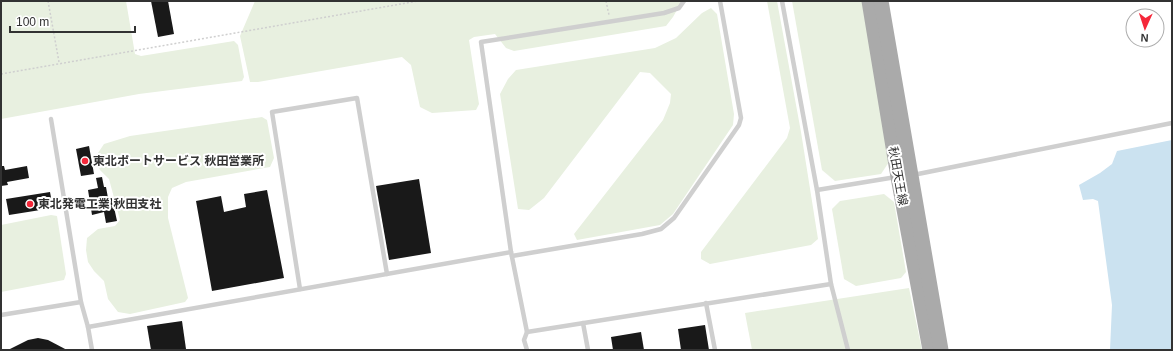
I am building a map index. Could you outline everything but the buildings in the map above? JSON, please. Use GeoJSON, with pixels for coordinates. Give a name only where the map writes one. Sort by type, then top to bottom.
{"type":"FeatureCollection","features":[{"type":"Feature","properties":{"kind":"main road","name":"秋田天王線"},"geometry":{"type":"LineString","coordinates":[[869,1],[941,350]]}},
{"type":"Feature","properties":{"kind":"main road","name":"秋田天王線"},"geometry":{"type":"LineString","coordinates":[[880,1],[930,350]]}},
{"type":"Feature","properties":{"kind":"lane"},"geometry":{"type":"LineString","coordinates":[[527,350],[524,340],[527,332],[511,254],[481,42],[664,13],[679,8],[684,1]]}},
{"type":"Feature","properties":{"kind":"lane"},"geometry":{"type":"LineString","coordinates":[[88,327],[387,274],[642,234],[661,229],[674,218],[739,125],[741,118],[720,1]]}},
{"type":"Feature","properties":{"kind":"lane"},"geometry":{"type":"LineString","coordinates":[[782,1],[817,190],[831,284],[848,350]]}},
{"type":"Feature","properties":{"kind":"lane"},"geometry":{"type":"LineString","coordinates":[[300,290],[272,112],[357,98],[387,274]]}},
{"type":"Feature","properties":{"kind":"lane"},"geometry":{"type":"LineString","coordinates":[[51,119],[81,302],[88,327],[92,350]]}},
{"type":"Feature","properties":{"kind":"lane"},"geometry":{"type":"LineString","coordinates":[[817,190],[904,176],[1172,123]]}},
{"type":"Feature","properties":{"kind":"lane"},"geometry":{"type":"LineString","coordinates":[[527,332],[831,284]]}},
{"type":"Feature","properties":{"kind":"lane"},"geometry":{"type":"LineString","coordinates":[[1,315],[81,302]]}},
{"type":"Feature","properties":{"kind":"lane"},"geometry":{"type":"LineString","coordinates":[[706,303],[715,350]]}},
{"type":"Feature","properties":{"kind":"lane"},"geometry":{"type":"LineString","coordinates":[[583,323],[588,350]]}},
{"type":"Feature","properties":{"kind":"path"},"geometry":{"type":"LineString","coordinates":[[48,1],[59,63]]}},
{"type":"Feature","properties":{"kind":"path"},"geometry":{"type":"LineString","coordinates":[[1,74],[418,1]]}},
{"type":"Feature","properties":{"kind":"path"},"geometry":{"type":"LineString","coordinates":[[606,1],[610,21]]}},
{"type":"Feature","properties":{"kind":"green space"},"geometry":{"type":"Polygon","coordinates":[[[1,1],[126,1],[135,54],[141,56],[234,41],[238,45],[244,77],[242,81],[139,94],[1,119],[1,1]]]}},
{"type":"Feature","properties":{"kind":"green space"},"geometry":{"type":"Polygon","coordinates":[[[255,1],[682,1],[666,26],[514,51],[506,48],[495,34],[474,37],[469,40],[479,104],[476,110],[432,113],[420,107],[411,65],[402,57],[258,82],[250,82],[240,36],[255,1]]]}},
{"type":"Feature","properties":{"kind":"green space"},"geometry":{"type":"Polygon","coordinates":[[[767,1],[777,1],[801,132],[818,239],[811,245],[710,264],[701,259],[701,252],[787,138],[790,128],[767,1]]]}},
{"type":"Feature","properties":{"kind":"green space"},"geometry":{"type":"Polygon","coordinates":[[[792,1],[862,1],[889,162],[881,174],[835,181],[822,170],[792,1]]]}},
{"type":"Feature","properties":{"kind":"green space"},"geometry":{"type":"Polygon","coordinates":[[[711,8],[717,14],[734,114],[733,125],[673,214],[660,225],[577,240],[574,234],[663,120],[670,103],[671,94],[650,73],[640,72],[544,198],[529,210],[518,209],[500,94],[508,79],[516,70],[655,48],[676,38],[702,13],[711,8]]]}},
{"type":"Feature","properties":{"kind":"green space"},"geometry":{"type":"Polygon","coordinates":[[[262,117],[267,120],[274,158],[270,167],[186,182],[172,188],[168,197],[168,218],[188,298],[185,302],[130,314],[118,312],[108,299],[104,281],[94,271],[88,262],[86,250],[87,238],[98,229],[115,226],[120,220],[109,179],[100,170],[97,163],[98,153],[104,144],[130,136],[262,117]]]}},
{"type":"Feature","properties":{"kind":"green space"},"geometry":{"type":"Polygon","coordinates":[[[884,194],[894,202],[906,272],[901,278],[856,286],[844,279],[832,209],[840,201],[884,194]]]}},
{"type":"Feature","properties":{"kind":"green space"},"geometry":{"type":"Polygon","coordinates":[[[51,215],[57,216],[66,274],[64,280],[1,292],[1,225],[51,215]]]}},
{"type":"Feature","properties":{"kind":"green space"},"geometry":{"type":"Polygon","coordinates":[[[909,288],[922,350],[752,350],[745,313],[909,288]]]}},
{"type":"Feature","properties":{"kind":"water"},"geometry":{"type":"Polygon","coordinates":[[[1172,140],[1172,350],[1110,350],[1112,305],[1098,201],[1093,199],[1083,200],[1079,185],[1112,164],[1117,151],[1172,140]]]}},
{"type":"Feature","properties":{"kind":"place","name":"東北ポートサービス 秋田営業所"},"geometry":{"type":"Point","coordinates":[85,161]}},
{"type":"Feature","properties":{"kind":"place","name":"東北発電工業 秋田支社"},"geometry":{"type":"Point","coordinates":[30,204]}}]}
